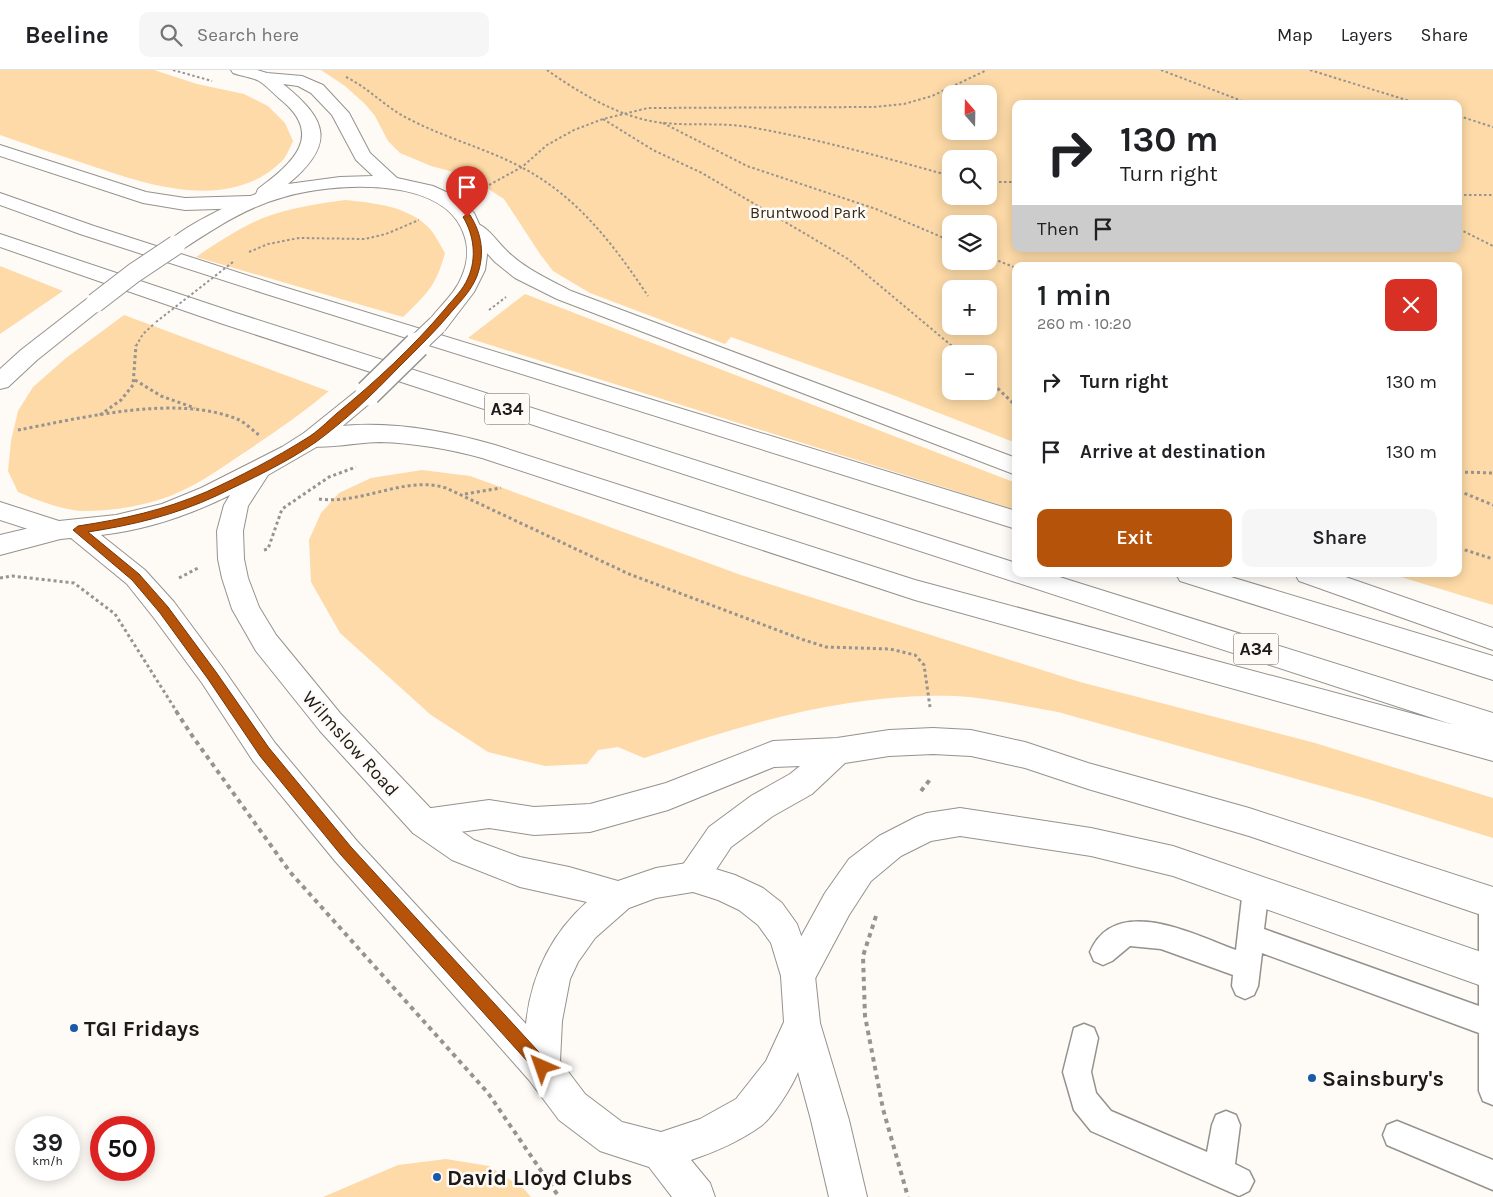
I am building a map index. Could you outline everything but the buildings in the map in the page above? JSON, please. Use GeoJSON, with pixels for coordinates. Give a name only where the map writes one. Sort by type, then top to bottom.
{"type":"FeatureCollection","features":[{"type":"Feature","properties":{"kind":"main road"},"geometry":{"type":"LineString","coordinates":[[239,70],[266,78],[302,81],[323,94],[340,113],[362,156],[390,182]]}},
{"type":"Feature","properties":{"kind":"main road"},"geometry":{"type":"LineString","coordinates":[[0,382],[29,355],[134,273],[213,221],[253,200],[288,175],[300,162],[309,147],[312,129],[304,112],[287,96],[278,91],[266,78]]}},
{"type":"Feature","properties":{"kind":"main road"},"geometry":{"type":"LineString","coordinates":[[0,150],[143,197],[185,204],[253,200],[293,188],[355,180],[390,182],[425,190],[450,202],[462,211],[475,229],[502,258],[528,278],[564,295],[1012,464]]}},
{"type":"Feature","properties":{"kind":"main road","name":"A34"},"geometry":{"type":"LineString","coordinates":[[0,198],[88,230],[270,289],[1012,519]]}},
{"type":"Feature","properties":{"kind":"main road"},"geometry":{"type":"LineString","coordinates":[[0,544],[68,530],[116,524],[167,512],[258,471],[312,440],[368,393],[437,325],[457,301],[472,278],[476,263],[478,248],[475,229]]}},
{"type":"Feature","properties":{"kind":"main road","name":"A34"},"geometry":{"type":"LineString","coordinates":[[0,240],[246,324],[1012,571]]}},
{"type":"Feature","properties":{"kind":"main road"},"geometry":{"type":"LineString","coordinates":[[312,440],[342,434],[369,433],[444,439],[487,451],[915,590],[1493,748]]}},
{"type":"Feature","properties":{"kind":"main road","name":"Wilmslow Road"},"geometry":{"type":"LineString","coordinates":[[258,471],[236,505],[230,532],[231,560],[246,609],[266,643],[330,722],[424,823],[463,850],[520,872],[569,882],[618,896]]}},
{"type":"Feature","properties":{"kind":"main road"},"geometry":{"type":"LineString","coordinates":[[0,510],[68,530],[136,577],[164,610],[212,675],[264,752],[346,851],[542,1067],[572,1107],[613,1138],[662,1151],[709,1135],[748,1112],[779,1074],[802,1023]]}},
{"type":"Feature","properties":{"kind":"main road","name":"A34"},"geometry":{"type":"LineString","coordinates":[[1030,577],[1493,725]]}},
{"type":"Feature","properties":{"kind":"main road"},"geometry":{"type":"LineString","coordinates":[[1199,577],[1493,668]]}},
{"type":"Feature","properties":{"kind":"main road"},"geometry":{"type":"LineString","coordinates":[[1317,577],[1493,639]]}},
{"type":"Feature","properties":{"kind":"main road"},"geometry":{"type":"LineString","coordinates":[[424,823],[489,814],[534,821],[590,818],[668,796],[773,754],[837,751],[889,743],[971,743],[1026,755],[1088,776],[1249,822],[1492,903]]}},
{"type":"Feature","properties":{"kind":"main road"},"geometry":{"type":"LineString","coordinates":[[692,877],[720,837],[762,806],[802,784],[837,751]]}},
{"type":"Feature","properties":{"kind":"main road"},"geometry":{"type":"LineString","coordinates":[[798,976],[838,904],[860,870],[890,846],[926,827],[960,822],[1091,842],[1173,861],[1492,972]]}},
{"type":"Feature","properties":{"kind":"main road"},"geometry":{"type":"LineString","coordinates":[[542,1067],[544,1022],[553,976],[566,950],[583,927],[618,896],[656,883],[692,877],[724,886],[751,899],[770,914],[785,935],[798,976],[802,1023],[830,1120],[848,1197]]}},
{"type":"Feature","properties":{"kind":"main road"},"geometry":{"type":"LineString","coordinates":[[662,1151],[696,1197]]}},
{"type":"Feature","properties":{"kind":"lane"},"geometry":{"type":"LineString","coordinates":[[1102,952],[1114,940],[1134,933],[1159,936],[1246,977],[1256,889]]}},
{"type":"Feature","properties":{"kind":"lane"},"geometry":{"type":"LineString","coordinates":[[1492,903],[1493,1091]]}},
{"type":"Feature","properties":{"kind":"lane"},"geometry":{"type":"LineString","coordinates":[[1251,937],[1492,1024]]}},
{"type":"Feature","properties":{"kind":"lane"},"geometry":{"type":"LineString","coordinates":[[1084,1038],[1077,1072],[1084,1100],[1101,1121],[1229,1176],[1226,1124]]}},
{"type":"Feature","properties":{"kind":"lane"},"geometry":{"type":"LineString","coordinates":[[1397,1135],[1493,1175]]}},
{"type":"Feature","properties":{"kind":"path"},"geometry":{"type":"LineString","coordinates":[[547,70],[574,90],[624,113],[662,123],[747,166],[876,209],[942,237]]}},
{"type":"Feature","properties":{"kind":"path"},"geometry":{"type":"LineString","coordinates":[[489,185],[522,168],[547,145],[574,130],[624,113],[648,108],[873,108],[904,104],[932,96],[987,70]]}},
{"type":"Feature","properties":{"kind":"path"},"geometry":{"type":"LineString","coordinates":[[1161,70],[1240,100]]}},
{"type":"Feature","properties":{"kind":"path"},"geometry":{"type":"LineString","coordinates":[[1310,70],[1406,100]]}},
{"type":"Feature","properties":{"kind":"path"},"geometry":{"type":"LineString","coordinates":[[342,75],[361,83],[400,115],[522,168],[564,195],[591,220],[628,264],[648,296],[656,329]]}},
{"type":"Feature","properties":{"kind":"path"},"geometry":{"type":"LineString","coordinates":[[1462,117],[1493,128]]}},
{"type":"Feature","properties":{"kind":"path"},"geometry":{"type":"LineString","coordinates":[[603,119],[653,150],[702,173],[848,259],[950,345]]}},
{"type":"Feature","properties":{"kind":"path"},"geometry":{"type":"LineString","coordinates":[[662,123],[752,127],[829,142],[942,173]]}},
{"type":"Feature","properties":{"kind":"path"},"geometry":{"type":"LineString","coordinates":[[997,182],[1012,182]]}},
{"type":"Feature","properties":{"kind":"path"},"geometry":{"type":"LineString","coordinates":[[1462,195],[1493,195]]}},
{"type":"Feature","properties":{"kind":"path"},"geometry":{"type":"LineString","coordinates":[[248,253],[275,241],[303,236],[355,239],[373,237],[394,231],[420,219]]}},
{"type":"Feature","properties":{"kind":"path"},"geometry":{"type":"LineString","coordinates":[[1462,230],[1493,246]]}},
{"type":"Feature","properties":{"kind":"path"},"geometry":{"type":"LineString","coordinates":[[99,416],[124,397],[130,390],[135,380],[134,352],[141,335],[240,258]]}},
{"type":"Feature","properties":{"kind":"path"},"geometry":{"type":"LineString","coordinates":[[997,260],[1012,266]]}},
{"type":"Feature","properties":{"kind":"path"},"geometry":{"type":"LineString","coordinates":[[135,380],[161,396],[243,422],[254,429],[262,439]]}},
{"type":"Feature","properties":{"kind":"path"},"geometry":{"type":"LineString","coordinates":[[997,388],[1012,402]]}},
{"type":"Feature","properties":{"kind":"path"},"geometry":{"type":"LineString","coordinates":[[18,430],[99,416],[148,410],[199,409]]}},
{"type":"Feature","properties":{"kind":"path"},"geometry":{"type":"LineString","coordinates":[[150,594],[194,570],[268,549],[282,509],[329,477],[363,465]]}},
{"type":"Feature","properties":{"kind":"path"},"geometry":{"type":"LineString","coordinates":[[1462,472],[1493,473]]}},
{"type":"Feature","properties":{"kind":"path"},"geometry":{"type":"LineString","coordinates":[[319,499],[327,501],[344,500],[409,487],[431,485],[456,492],[628,574],[801,640],[826,647],[890,649],[915,655],[924,665],[934,742],[935,772],[916,798],[926,827]]}},
{"type":"Feature","properties":{"kind":"path"},"geometry":{"type":"LineString","coordinates":[[1462,492],[1493,505]]}},
{"type":"Feature","properties":{"kind":"path"},"geometry":{"type":"LineString","coordinates":[[1462,549],[1493,559]]}},
{"type":"Feature","properties":{"kind":"path"},"geometry":{"type":"LineString","coordinates":[[0,578],[12,576],[74,583],[115,614],[193,737],[290,872],[488,1093],[559,1197]]}},
{"type":"Feature","properties":{"kind":"path"},"geometry":{"type":"LineString","coordinates":[[877,914],[863,954],[864,1013],[876,1078],[908,1197]]}},
{"type":"Feature","properties":{"kind":"green space"},"geometry":{"type":"Polygon","coordinates":[[[0,70],[154,70],[197,84],[244,94],[268,106],[285,123],[293,141],[282,161],[260,177],[237,187],[212,190],[186,190],[159,186],[107,171],[0,135],[0,70]]]}},
{"type":"Feature","properties":{"kind":"green space","name":"Bruntwood Park"},"geometry":{"type":"Polygon","coordinates":[[[321,70],[1493,70],[1493,605],[1401,577],[1462,577],[1462,262],[1012,262],[1012,441],[885,392],[731,337],[725,344],[590,293],[553,271],[504,199],[468,176],[431,166],[400,153],[388,141],[375,116],[345,86],[321,70]]]}},
{"type":"Feature","properties":{"kind":"green space"},"geometry":{"type":"Polygon","coordinates":[[[345,200],[390,207],[412,215],[430,229],[445,253],[438,274],[430,289],[403,317],[196,257],[237,231],[263,218],[293,209],[345,200]]]}},
{"type":"Feature","properties":{"kind":"green space"},"geometry":{"type":"Polygon","coordinates":[[[0,266],[63,291],[0,334],[0,266]]]}},
{"type":"Feature","properties":{"kind":"green space"},"geometry":{"type":"Polygon","coordinates":[[[525,294],[1012,481],[1012,509],[468,338],[525,294]]]}},
{"type":"Feature","properties":{"kind":"green space"},"geometry":{"type":"Polygon","coordinates":[[[124,315],[329,391],[283,426],[212,474],[160,500],[128,507],[84,511],[59,507],[18,492],[8,471],[11,441],[18,411],[33,387],[66,358],[124,315]]]}},
{"type":"Feature","properties":{"kind":"green space"},"geometry":{"type":"Polygon","coordinates":[[[422,470],[470,476],[741,575],[1080,682],[1315,743],[1493,798],[1493,838],[1368,799],[1058,712],[969,697],[916,696],[836,705],[759,722],[644,758],[618,747],[598,750],[587,764],[545,766],[488,752],[431,715],[340,633],[311,582],[309,540],[321,513],[339,493],[371,478],[422,470]]]}},
{"type":"Feature","properties":{"kind":"green space","name":"David Lloyd Clubs"},"geometry":{"type":"Polygon","coordinates":[[[446,1159],[489,1166],[524,1189],[531,1197],[323,1197],[398,1165],[446,1159]]]}},
{"type":"Feature","properties":{"kind":"place","name":"TGI Fridays"},"geometry":{"type":"Point","coordinates":[74,1028]}},
{"type":"Feature","properties":{"kind":"place","name":"Sainsbury's"},"geometry":{"type":"Point","coordinates":[1312,1078]}},
{"type":"Feature","properties":{"kind":"place","name":"David Lloyd Clubs"},"geometry":{"type":"Point","coordinates":[437,1177]}},
{"type":"Feature","properties":{"kind":"route"},"geometry":{"type":"LineString","coordinates":[[467,217],[475,229],[478,248],[472,278],[464,292],[437,325],[368,393],[312,440],[258,471],[167,512],[116,524],[78,530],[136,577],[164,610],[212,675],[264,752],[346,851],[542,1067]]}}]}
